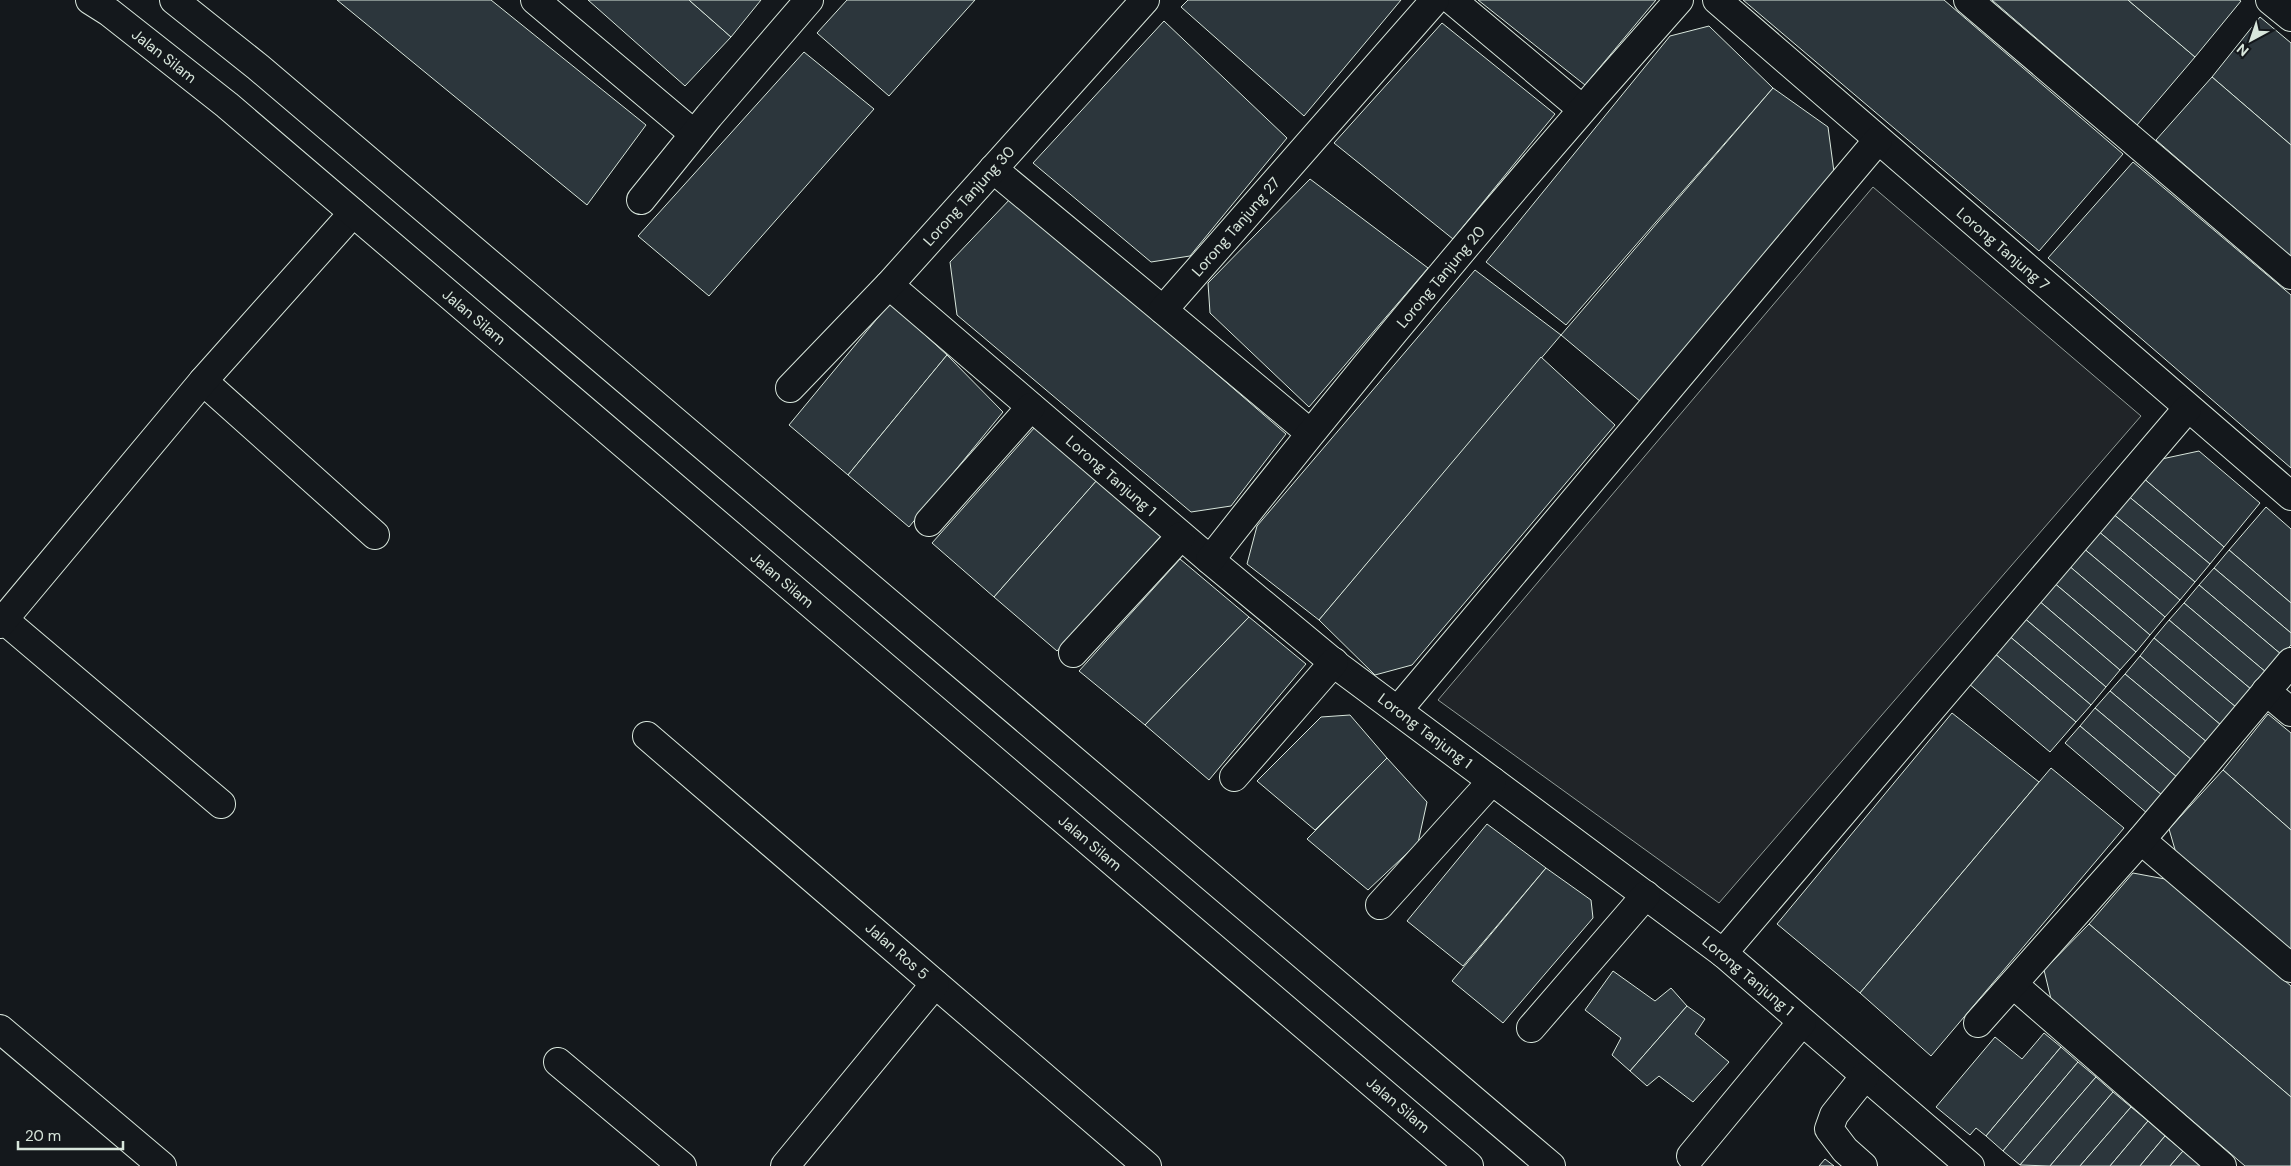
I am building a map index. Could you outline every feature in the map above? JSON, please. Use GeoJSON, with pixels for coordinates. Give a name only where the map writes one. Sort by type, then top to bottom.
{"type":"FeatureCollection","features":[{"type":"Feature","properties":{"kind":"main road","name":"Jalan Silam"},"geometry":{"type":"LineString","coordinates":[[90,0],[109,12],[227,105],[1469,1166]]}},
{"type":"Feature","properties":{"kind":"main road"},"geometry":{"type":"LineString","coordinates":[[174,0],[266,73],[1551,1166]]}},
{"type":"Feature","properties":{"kind":"main road"},"geometry":{"type":"LineString","coordinates":[[534,0],[694,134]]}},
{"type":"Feature","properties":{"kind":"main road"},"geometry":{"type":"LineString","coordinates":[[641,200],[694,134],[809,0]]}},
{"type":"Feature","properties":{"kind":"main road","name":"Lorong Tanjung 30"},"geometry":{"type":"LineString","coordinates":[[790,388],[889,285],[1145,0]]}},
{"type":"Feature","properties":{"kind":"main road","name":"Lorong Tanjung 27"},"geometry":{"type":"LineString","coordinates":[[1163,310],[1434,0]]}},
{"type":"Feature","properties":{"kind":"main road"},"geometry":{"type":"LineString","coordinates":[[1452,0],[1582,109]]}},
{"type":"Feature","properties":{"kind":"main road","name":"Lorong Tanjung 20"},"geometry":{"type":"LineString","coordinates":[[1210,560],[1310,433],[1582,109],[1679,0]]}},
{"type":"Feature","properties":{"kind":"main road","name":"Lorong Tanjung 7"},"geometry":{"type":"LineString","coordinates":[[1717,0],[2187,409],[2291,496]]}},
{"type":"Feature","properties":{"kind":"main road"},"geometry":{"type":"LineString","coordinates":[[1968,0],[2291,275]]}},
{"type":"Feature","properties":{"kind":"main road"},"geometry":{"type":"LineString","coordinates":[[2270,0],[2291,17]]}},
{"type":"Feature","properties":{"kind":"main road"},"geometry":{"type":"LineString","coordinates":[[1398,710],[1878,140]]}},
{"type":"Feature","properties":{"kind":"main road"},"geometry":{"type":"LineString","coordinates":[[993,169],[1310,433]]}},
{"type":"Feature","properties":{"kind":"main road"},"geometry":{"type":"LineString","coordinates":[[221,804],[2,622],[203,380],[353,214]]}},
{"type":"Feature","properties":{"kind":"main road","name":"Lorong Tanjung 1"},"geometry":{"type":"LineString","coordinates":[[889,285],[1181,536],[1334,662],[1723,953],[1970,1166]]}},
{"type":"Feature","properties":{"kind":"main road"},"geometry":{"type":"LineString","coordinates":[[203,380],[374,535]]}},
{"type":"Feature","properties":{"kind":"main road"},"geometry":{"type":"LineString","coordinates":[[929,522],[1032,407]]}},
{"type":"Feature","properties":{"kind":"main road"},"geometry":{"type":"LineString","coordinates":[[1723,953],[2187,409]]}},
{"type":"Feature","properties":{"kind":"main road"},"geometry":{"type":"LineString","coordinates":[[1073,653],[1181,536]]}},
{"type":"Feature","properties":{"kind":"main road"},"geometry":{"type":"LineString","coordinates":[[1234,777],[1334,662]]}},
{"type":"Feature","properties":{"kind":"main road"},"geometry":{"type":"LineString","coordinates":[[1978,1023],[2014,985],[2141,840],[2291,662]]}},
{"type":"Feature","properties":{"kind":"main road"},"geometry":{"type":"LineString","coordinates":[[2266,691],[2291,712]]}},
{"type":"Feature","properties":{"kind":"main road","name":"Jalan Ros 5"},"geometry":{"type":"LineString","coordinates":[[647,736],[1147,1166]]}},
{"type":"Feature","properties":{"kind":"main road"},"geometry":{"type":"LineString","coordinates":[[1380,905],[1492,781]]}},
{"type":"Feature","properties":{"kind":"main road"},"geometry":{"type":"LineString","coordinates":[[2141,840],[2291,968]]}},
{"type":"Feature","properties":{"kind":"main road"},"geometry":{"type":"LineString","coordinates":[[1531,1028],[1646,895]]}},
{"type":"Feature","properties":{"kind":"main road"},"geometry":{"type":"LineString","coordinates":[[785,1166],[935,984]]}},
{"type":"Feature","properties":{"kind":"main road"},"geometry":{"type":"LineString","coordinates":[[2014,985],[2222,1166]]}},
{"type":"Feature","properties":{"kind":"main road"},"geometry":{"type":"LineString","coordinates":[[1691,1156],[1802,1022]]}},
{"type":"Feature","properties":{"kind":"main road"},"geometry":{"type":"LineString","coordinates":[[0,1029],[162,1166]]}},
{"type":"Feature","properties":{"kind":"main road"},"geometry":{"type":"LineString","coordinates":[[558,1062],[682,1166]]}},
{"type":"Feature","properties":{"kind":"main road"},"geometry":{"type":"LineString","coordinates":[[1863,1166],[1845,1150],[1829,1129],[1834,1115],[1865,1076]]}},
{"type":"Feature","properties":{"kind":"shaded area"},"geometry":{"type":"Polygon","coordinates":[[[1873,187],[2141,416],[1719,903],[1438,700],[1873,187]]]}},
{"type":"Feature","properties":{"kind":"building"},"geometry":{"type":"Polygon","coordinates":[[[337,0],[491,0],[646,125],[587,205],[337,0]]]}},
{"type":"Feature","properties":{"kind":"building"},"geometry":{"type":"Polygon","coordinates":[[[588,0],[689,0],[731,37],[685,86],[588,0]]]}},
{"type":"Feature","properties":{"kind":"building"},"geometry":{"type":"Polygon","coordinates":[[[689,0],[761,0],[731,37],[689,0]]]}},
{"type":"Feature","properties":{"kind":"building"},"geometry":{"type":"Polygon","coordinates":[[[847,0],[975,0],[889,96],[817,33],[847,0]]]}},
{"type":"Feature","properties":{"kind":"building"},"geometry":{"type":"Polygon","coordinates":[[[1188,0],[1401,0],[1304,116],[1181,7],[1188,0]]]}},
{"type":"Feature","properties":{"kind":"building"},"geometry":{"type":"Polygon","coordinates":[[[1478,0],[1656,0],[1585,85],[1478,0]]]}},
{"type":"Feature","properties":{"kind":"building"},"geometry":{"type":"Polygon","coordinates":[[[1743,0],[1944,0],[2123,154],[2039,251],[1743,0]]]}},
{"type":"Feature","properties":{"kind":"building"},"geometry":{"type":"Polygon","coordinates":[[[1992,0],[2128,0],[2195,57],[2137,125],[1992,0]]]}},
{"type":"Feature","properties":{"kind":"building"},"geometry":{"type":"Polygon","coordinates":[[[2128,0],[2239,0],[2241,1],[2195,57],[2128,0]]]}},
{"type":"Feature","properties":{"kind":"building"},"geometry":{"type":"Polygon","coordinates":[[[2260,17],[2291,43],[2291,145],[2212,77],[2260,17]]]}},
{"type":"Feature","properties":{"kind":"building"},"geometry":{"type":"Polygon","coordinates":[[[1164,21],[1287,138],[1190,256],[1151,262],[1033,163],[1164,21]]]}},
{"type":"Feature","properties":{"kind":"building"},"geometry":{"type":"Polygon","coordinates":[[[1442,23],[1555,114],[1453,239],[1334,143],[1442,23]]]}},
{"type":"Feature","properties":{"kind":"building"},"geometry":{"type":"Polygon","coordinates":[[[1709,26],[1773,88],[1566,325],[1486,262],[1670,36],[1709,26]]]}},
{"type":"Feature","properties":{"kind":"building"},"geometry":{"type":"Polygon","coordinates":[[[804,52],[874,109],[709,296],[638,236],[804,52]]]}},
{"type":"Feature","properties":{"kind":"building"},"geometry":{"type":"Polygon","coordinates":[[[2212,77],[2291,145],[2291,257],[2156,140],[2212,77]]]}},
{"type":"Feature","properties":{"kind":"building"},"geometry":{"type":"Polygon","coordinates":[[[1773,88],[1828,127],[1834,172],[1641,402],[1561,335],[1773,88]]]}},
{"type":"Feature","properties":{"kind":"building"},"geometry":{"type":"Polygon","coordinates":[[[2133,162],[2291,295],[2291,468],[2048,258],[2133,162]]]}},
{"type":"Feature","properties":{"kind":"building"},"geometry":{"type":"Polygon","coordinates":[[[1310,179],[1428,268],[1309,407],[1210,313],[1208,283],[1310,179]]]}},
{"type":"Feature","properties":{"kind":"building"},"geometry":{"type":"Polygon","coordinates":[[[1012,197],[1286,434],[1231,506],[1191,512],[957,315],[950,262],[1012,197]]]}},
{"type":"Feature","properties":{"kind":"building"},"geometry":{"type":"Polygon","coordinates":[[[1475,270],[1561,335],[1319,620],[1247,564],[1257,526],[1475,270]]]}},
{"type":"Feature","properties":{"kind":"building"},"geometry":{"type":"Polygon","coordinates":[[[890,303],[947,355],[848,475],[789,425],[890,303]]]}},
{"type":"Feature","properties":{"kind":"building"},"geometry":{"type":"Polygon","coordinates":[[[947,355],[1003,412],[909,527],[848,475],[947,355]]]}},
{"type":"Feature","properties":{"kind":"building"},"geometry":{"type":"Polygon","coordinates":[[[1541,357],[1615,425],[1412,665],[1375,675],[1319,620],[1541,357]]]}},
{"type":"Feature","properties":{"kind":"building"},"geometry":{"type":"Polygon","coordinates":[[[1035,427],[1098,479],[994,597],[932,543],[1035,427]]]}},
{"type":"Feature","properties":{"kind":"building"},"geometry":{"type":"Polygon","coordinates":[[[2199,451],[2260,503],[2224,547],[2142,477],[2157,460],[2199,451]]]}},
{"type":"Feature","properties":{"kind":"building"},"geometry":{"type":"Polygon","coordinates":[[[2142,477],[2224,547],[2210,564],[2127,495],[2142,477]]]}},
{"type":"Feature","properties":{"kind":"building"},"geometry":{"type":"Polygon","coordinates":[[[1098,479],[1162,535],[1057,651],[994,597],[1098,479]]]}},
{"type":"Feature","properties":{"kind":"building"},"geometry":{"type":"Polygon","coordinates":[[[2127,495],[2210,564],[2195,582],[2112,513],[2127,495]]]}},
{"type":"Feature","properties":{"kind":"building"},"geometry":{"type":"Polygon","coordinates":[[[2266,507],[2291,529],[2291,603],[2229,550],[2266,507]]]}},
{"type":"Feature","properties":{"kind":"building"},"geometry":{"type":"Polygon","coordinates":[[[2112,513],[2195,582],[2180,600],[2097,530],[2112,513]]]}},
{"type":"Feature","properties":{"kind":"building"},"geometry":{"type":"Polygon","coordinates":[[[2097,530],[2180,600],[2165,617],[2082,547],[2097,530]]]}},
{"type":"Feature","properties":{"kind":"building"},"geometry":{"type":"Polygon","coordinates":[[[2082,547],[2165,617],[2150,635],[2068,565],[2082,547]]]}},
{"type":"Feature","properties":{"kind":"building"},"geometry":{"type":"Polygon","coordinates":[[[2229,550],[2291,603],[2291,633],[2214,568],[2229,550]]]}},
{"type":"Feature","properties":{"kind":"building"},"geometry":{"type":"Polygon","coordinates":[[[1180,559],[1249,617],[1145,725],[1079,671],[1180,559]]]}},
{"type":"Feature","properties":{"kind":"building"},"geometry":{"type":"Polygon","coordinates":[[[2068,565],[2150,635],[2136,652],[2053,582],[2068,565]]]}},
{"type":"Feature","properties":{"kind":"building"},"geometry":{"type":"Polygon","coordinates":[[[2214,568],[2291,633],[2291,645],[2282,655],[2199,585],[2214,568]]]}},
{"type":"Feature","properties":{"kind":"building"},"geometry":{"type":"Polygon","coordinates":[[[2053,582],[2136,652],[2120,670],[2038,600],[2053,582]]]}},
{"type":"Feature","properties":{"kind":"building"},"geometry":{"type":"Polygon","coordinates":[[[2199,585],[2282,655],[2267,673],[2184,603],[2199,585]]]}},
{"type":"Feature","properties":{"kind":"building"},"geometry":{"type":"Polygon","coordinates":[[[2038,600],[2120,670],[2106,687],[2023,617],[2038,600]]]}},
{"type":"Feature","properties":{"kind":"building"},"geometry":{"type":"Polygon","coordinates":[[[2184,603],[2267,673],[2252,690],[2169,620],[2184,603]]]}},
{"type":"Feature","properties":{"kind":"building"},"geometry":{"type":"Polygon","coordinates":[[[1249,617],[1306,664],[1209,780],[1145,725],[1249,617]]]}},
{"type":"Feature","properties":{"kind":"building"},"geometry":{"type":"Polygon","coordinates":[[[2023,617],[2106,687],[2091,705],[2008,635],[2023,617]]]}},
{"type":"Feature","properties":{"kind":"building"},"geometry":{"type":"Polygon","coordinates":[[[2169,620],[2252,690],[2237,708],[2154,638],[2169,620]]]}},
{"type":"Feature","properties":{"kind":"building"},"geometry":{"type":"Polygon","coordinates":[[[2008,635],[2091,705],[2076,722],[1994,653],[2008,635]]]}},
{"type":"Feature","properties":{"kind":"building"},"geometry":{"type":"Polygon","coordinates":[[[2154,638],[2237,708],[2222,726],[2140,656],[2154,638]]]}},
{"type":"Feature","properties":{"kind":"building"},"geometry":{"type":"Polygon","coordinates":[[[1994,653],[2076,722],[2050,752],[1968,683],[1994,653]]]}},
{"type":"Feature","properties":{"kind":"building"},"geometry":{"type":"Polygon","coordinates":[[[2140,656],[2222,726],[2208,743],[2125,674],[2140,656]]]}},
{"type":"Feature","properties":{"kind":"building"},"geometry":{"type":"Polygon","coordinates":[[[2125,674],[2208,743],[2193,761],[2110,691],[2125,674]]]}},
{"type":"Feature","properties":{"kind":"building"},"geometry":{"type":"Polygon","coordinates":[[[2110,691],[2193,761],[2178,778],[2095,708],[2110,691]]]}},
{"type":"Feature","properties":{"kind":"building"},"geometry":{"type":"Polygon","coordinates":[[[2095,708],[2178,778],[2163,796],[2080,726],[2095,708]]]}},
{"type":"Feature","properties":{"kind":"building"},"geometry":{"type":"Polygon","coordinates":[[[1952,713],[2039,782],[1860,993],[1777,924],[1952,713]]]}},
{"type":"Feature","properties":{"kind":"building"},"geometry":{"type":"Polygon","coordinates":[[[2268,714],[2291,733],[2291,830],[2223,770],[2268,714]]]}},
{"type":"Feature","properties":{"kind":"building"},"geometry":{"type":"Polygon","coordinates":[[[1350,715],[1387,758],[1315,830],[1257,781],[1321,717],[1350,715]]]}},
{"type":"Feature","properties":{"kind":"building"},"geometry":{"type":"Polygon","coordinates":[[[2080,726],[2163,796],[2148,814],[2065,743],[2080,726]]]}},
{"type":"Feature","properties":{"kind":"building"},"geometry":{"type":"Polygon","coordinates":[[[1387,758],[1427,802],[1418,843],[1368,890],[1307,839],[1387,758]]]}},
{"type":"Feature","properties":{"kind":"building"},"geometry":{"type":"Polygon","coordinates":[[[2051,768],[2124,828],[1931,1056],[1860,993],[2051,768]]]}},
{"type":"Feature","properties":{"kind":"building"},"geometry":{"type":"Polygon","coordinates":[[[2223,770],[2291,830],[2291,951],[2176,853],[2169,829],[2223,770]]]}},
{"type":"Feature","properties":{"kind":"building"},"geometry":{"type":"Polygon","coordinates":[[[1487,824],[1546,868],[1463,966],[1407,921],[1487,824]]]}},
{"type":"Feature","properties":{"kind":"building"},"geometry":{"type":"Polygon","coordinates":[[[1546,868],[1591,900],[1593,918],[1503,1023],[1452,981],[1546,868]]]}},
{"type":"Feature","properties":{"kind":"building"},"geometry":{"type":"Polygon","coordinates":[[[2133,873],[2165,879],[2291,986],[2291,1097],[2089,924],[2133,873]]]}},
{"type":"Feature","properties":{"kind":"building"},"geometry":{"type":"Polygon","coordinates":[[[2089,924],[2291,1097],[2291,1166],[2245,1166],[2051,999],[2044,970],[2089,924]]]}},
{"type":"Feature","properties":{"kind":"building"},"geometry":{"type":"Polygon","coordinates":[[[1613,971],[1655,1001],[1671,988],[1687,1006],[1630,1071],[1612,1055],[1621,1038],[1585,1010],[1613,971]]]}},
{"type":"Feature","properties":{"kind":"building"},"geometry":{"type":"Polygon","coordinates":[[[1687,1006],[1705,1019],[1695,1034],[1729,1062],[1693,1102],[1659,1076],[1647,1086],[1630,1071],[1687,1006]]]}},
{"type":"Feature","properties":{"kind":"building"},"geometry":{"type":"Polygon","coordinates":[[[2044,1033],[2061,1047],[1986,1136],[1976,1128],[1970,1135],[1936,1107],[1995,1037],[2022,1059],[2044,1033]]]}},
{"type":"Feature","properties":{"kind":"building"},"geometry":{"type":"Polygon","coordinates":[[[2061,1047],[2078,1062],[2003,1151],[1986,1136],[2061,1047]]]}},
{"type":"Feature","properties":{"kind":"building"},"geometry":{"type":"Polygon","coordinates":[[[2078,1062],[2096,1077],[2020,1165],[2003,1151],[2078,1062]]]}},
{"type":"Feature","properties":{"kind":"building"},"geometry":{"type":"Polygon","coordinates":[[[2096,1077],[2113,1092],[2050,1166],[2020,1165],[2096,1077]]]}},
{"type":"Feature","properties":{"kind":"building"},"geometry":{"type":"Polygon","coordinates":[[[2113,1092],[2131,1107],[2080,1166],[2050,1166],[2113,1092]]]}},
{"type":"Feature","properties":{"kind":"building"},"geometry":{"type":"Polygon","coordinates":[[[2131,1107],[2148,1121],[2110,1166],[2080,1166],[2131,1107]]]}},
{"type":"Feature","properties":{"kind":"building"},"geometry":{"type":"Polygon","coordinates":[[[2148,1121],[2165,1136],[2140,1166],[2110,1166],[2148,1121]]]}},
{"type":"Feature","properties":{"kind":"building"},"geometry":{"type":"Polygon","coordinates":[[[2165,1136],[2183,1151],[2170,1166],[2140,1166],[2165,1136]]]}},
{"type":"Feature","properties":{"kind":"building"},"geometry":{"type":"Polygon","coordinates":[[[2183,1151],[2200,1165],[2170,1166],[2183,1151]]]}},
{"type":"Feature","properties":{"kind":"building"},"geometry":{"type":"Polygon","coordinates":[[[1825,1159],[1834,1166],[1819,1166],[1825,1159]]]}}]}
